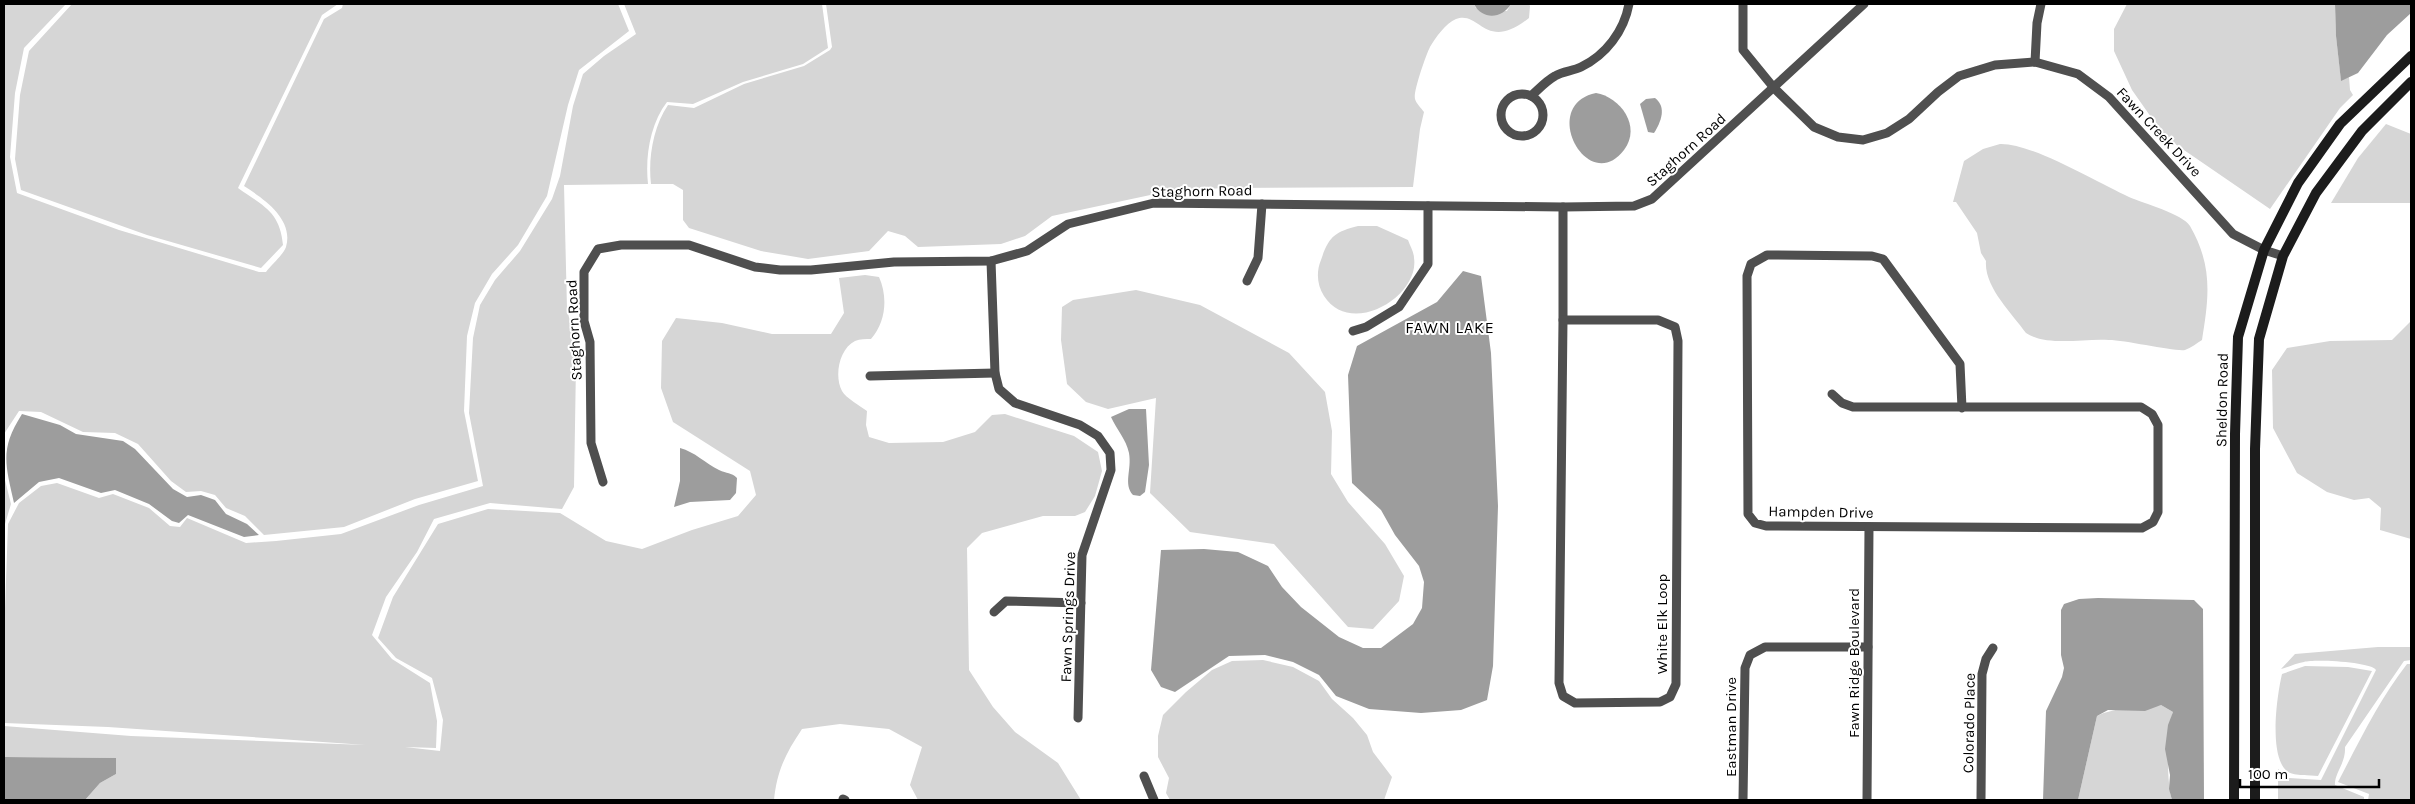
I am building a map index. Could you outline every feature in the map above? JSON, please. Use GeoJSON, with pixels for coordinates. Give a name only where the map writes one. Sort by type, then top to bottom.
{"type":"FeatureCollection","features":[{"type":"Feature","properties":{"kind":"main road","name":"Sheldon Road"},"geometry":{"type":"LineString","coordinates":[[2234,800],[2235,434],[2238,337],[2264,250],[2298,183],[2340,124],[2411,56]]}},
{"type":"Feature","properties":{"kind":"main road"},"geometry":{"type":"LineString","coordinates":[[2255,800],[2255,449],[2259,339],[2283,256],[2316,193],[2362,131],[2411,82]]}},
{"type":"Feature","properties":{"kind":"street"},"geometry":{"type":"LineString","coordinates":[[1531,96],[1557,75],[1580,67],[1604,51],[1623,24],[1629,4]]}},
{"type":"Feature","properties":{"kind":"street","name":"Fawn Creek Drive"},"geometry":{"type":"LineString","coordinates":[[1743,4],[1743,50],[1774,88],[1814,127],[1838,137],[1863,140],[1887,133],[1909,120],[1938,92],[1959,76],[1995,65],[2035,62],[2078,74],[2109,97],[2195,190],[2232,234],[2264,250],[2283,256]]}},
{"type":"Feature","properties":{"kind":"street","name":"Staghorn Road"},"geometry":{"type":"LineString","coordinates":[[603,482],[591,443],[590,342],[584,322],[584,272],[598,249],[621,245],[689,245],[755,267],[780,270],[811,270],[894,262],[991,260],[1026,251],[1068,224],[1154,203],[1563,207],[1634,206],[1645,204],[1864,4]]}},
{"type":"Feature","properties":{"kind":"street"},"geometry":{"type":"LineString","coordinates":[[2035,62],[2036,23],[2041,4]]}},
{"type":"Feature","properties":{"kind":"street"},"geometry":{"type":"LineString","coordinates":[[1524,94],[1531,96],[1541,106],[1543,119],[1541,126],[1530,135],[1517,136],[1510,132],[1502,122],[1503,108],[1511,98],[1524,94]]}},
{"type":"Feature","properties":{"kind":"street"},"geometry":{"type":"LineString","coordinates":[[1247,281],[1258,258],[1262,204]]}},
{"type":"Feature","properties":{"kind":"street"},"geometry":{"type":"LineString","coordinates":[[1352,331],[1366,327],[1399,306],[1428,264],[1428,206]]}},
{"type":"Feature","properties":{"kind":"street","name":"White Elk Loop"},"geometry":{"type":"LineString","coordinates":[[1563,207],[1558,683],[1563,696],[1575,703],[1660,702],[1670,697],[1676,684],[1678,341],[1675,327],[1658,320],[1563,320]]}},
{"type":"Feature","properties":{"kind":"street","name":"Hampden Drive"},"geometry":{"type":"LineString","coordinates":[[1832,394],[1842,403],[1853,407],[1962,408],[2141,407],[2152,414],[2158,426],[2158,512],[2154,522],[2142,528],[1766,526],[1755,523],[1748,514],[1747,276],[1751,264],[1767,255],[1872,256],[1883,259],[1960,364],[1962,408]]}},
{"type":"Feature","properties":{"kind":"street","name":"Fawn Springs Drive"},"geometry":{"type":"LineString","coordinates":[[991,260],[995,373],[999,389],[1015,403],[1080,425],[1098,436],[1110,453],[1112,470],[1082,555],[1078,718]]}},
{"type":"Feature","properties":{"kind":"street"},"geometry":{"type":"LineString","coordinates":[[870,376],[995,373]]}},
{"type":"Feature","properties":{"kind":"street","name":"Fawn Ridge Boulevard"},"geometry":{"type":"LineString","coordinates":[[1867,800],[1869,527]]}},
{"type":"Feature","properties":{"kind":"street"},"geometry":{"type":"LineString","coordinates":[[994,612],[1006,601],[1081,603]]}},
{"type":"Feature","properties":{"kind":"street","name":"Eastman Drive"},"geometry":{"type":"LineString","coordinates":[[1743,800],[1745,668],[1750,655],[1765,647],[1868,647]]}},
{"type":"Feature","properties":{"kind":"street","name":"Colorado Place"},"geometry":{"type":"LineString","coordinates":[[1981,800],[1982,674],[1986,659],[1993,648]]}},
{"type":"Feature","properties":{"kind":"street"},"geometry":{"type":"LineString","coordinates":[[1144,776],[1154,800]]}},
{"type":"Feature","properties":{"kind":"shaded area"},"geometry":{"type":"Polygon","coordinates":[[[4,4],[66,4],[24,48],[15,93],[10,157],[17,193],[119,230],[259,272],[266,272],[286,247],[286,227],[276,211],[244,186],[324,19],[342,8],[343,4],[618,4],[629,31],[579,70],[568,105],[547,196],[518,245],[492,274],[475,303],[467,336],[464,411],[478,481],[415,499],[344,527],[264,535],[245,516],[226,508],[215,495],[201,491],[186,492],[171,481],[138,444],[115,433],[83,432],[41,412],[19,411],[4,434],[4,4]]]}},
{"type":"Feature","properties":{"kind":"shaded area"},"geometry":{"type":"Polygon","coordinates":[[[72,4],[338,4],[322,15],[238,188],[269,210],[278,224],[281,234],[283,245],[261,268],[147,235],[21,190],[15,159],[20,95],[29,51],[72,4]]]}},
{"type":"Feature","properties":{"kind":"shaded area"},"geometry":{"type":"Polygon","coordinates":[[[624,4],[822,4],[828,48],[803,64],[743,82],[693,104],[667,102],[656,120],[650,141],[647,163],[648,184],[564,185],[567,309],[573,334],[576,364],[574,487],[562,509],[490,503],[434,519],[417,552],[386,597],[372,635],[392,659],[430,683],[437,721],[436,748],[405,747],[440,751],[443,720],[432,678],[396,658],[378,638],[393,597],[438,524],[488,509],[560,513],[606,541],[642,549],[692,530],[738,516],[756,495],[750,471],[673,422],[661,388],[662,341],[676,318],[722,323],[772,334],[831,334],[844,313],[839,278],[865,275],[879,277],[882,285],[884,309],[880,325],[871,339],[855,341],[845,350],[838,371],[838,378],[844,394],[867,411],[866,425],[869,437],[889,443],[943,442],[975,432],[992,415],[1005,414],[1074,436],[1098,452],[1102,471],[1095,496],[1085,512],[1075,516],[1043,516],[982,533],[967,548],[969,670],[993,707],[1015,732],[1058,763],[1081,800],[918,800],[910,785],[922,747],[889,729],[840,724],[802,729],[783,762],[777,780],[774,800],[85,800],[100,783],[116,774],[116,758],[4,757],[4,726],[131,736],[366,745],[108,727],[4,723],[4,637],[8,524],[19,503],[41,486],[57,483],[99,498],[113,494],[149,508],[170,526],[180,527],[187,518],[246,543],[276,541],[341,534],[419,505],[483,486],[469,413],[473,338],[480,305],[495,280],[520,251],[552,199],[560,176],[573,106],[583,74],[604,56],[636,34],[624,4]]]}},
{"type":"Feature","properties":{"kind":"shaded area"},"geometry":{"type":"Polygon","coordinates":[[[826,4],[1474,4],[1476,8],[1507,11],[1511,4],[1529,4],[1530,6],[1529,18],[1514,28],[1502,32],[1493,31],[1471,20],[1464,18],[1456,19],[1445,27],[1432,43],[1423,65],[1415,95],[1416,102],[1424,112],[1413,187],[1221,188],[1155,194],[1052,216],[1025,236],[1001,244],[918,247],[905,236],[888,231],[869,251],[808,259],[761,251],[689,228],[683,220],[683,190],[673,184],[651,184],[650,164],[655,133],[668,105],[694,108],[744,84],[804,66],[830,50],[832,47],[826,4]]]}},
{"type":"Feature","properties":{"kind":"shaded area"},"geometry":{"type":"Polygon","coordinates":[[[1474,4],[1511,4],[1503,13],[1492,16],[1482,13],[1474,4]]]}},
{"type":"Feature","properties":{"kind":"shaded area"},"geometry":{"type":"Polygon","coordinates":[[[2127,4],[2335,4],[2336,36],[2341,80],[2349,77],[2350,90],[2353,95],[2340,108],[2270,209],[2165,137],[2132,90],[2114,51],[2114,29],[2127,4]]]}},
{"type":"Feature","properties":{"kind":"shaded area"},"geometry":{"type":"Polygon","coordinates":[[[2335,4],[2411,4],[2411,13],[2387,35],[2358,73],[2341,81],[2336,36],[2335,4]]]}},
{"type":"Feature","properties":{"kind":"shaded area"},"geometry":{"type":"Polygon","coordinates":[[[1596,93],[1613,100],[1620,106],[1629,122],[1631,132],[1629,141],[1624,150],[1610,162],[1596,163],[1584,156],[1575,144],[1570,129],[1571,114],[1579,101],[1596,93]]]}},
{"type":"Feature","properties":{"kind":"shaded area"},"geometry":{"type":"Polygon","coordinates":[[[1655,98],[1661,106],[1662,115],[1654,133],[1648,132],[1640,104],[1646,99],[1655,98]]]}},
{"type":"Feature","properties":{"kind":"shaded area"},"geometry":{"type":"Polygon","coordinates":[[[2386,124],[2411,134],[2411,203],[2331,203],[2358,158],[2386,124]]]}},
{"type":"Feature","properties":{"kind":"shaded area"},"geometry":{"type":"Polygon","coordinates":[[[2000,144],[2013,145],[2047,157],[2129,197],[2171,213],[2186,222],[2197,241],[2206,268],[2207,296],[2202,340],[2185,350],[2180,350],[2116,341],[2045,340],[2026,333],[1994,290],[1989,280],[1986,261],[1981,253],[1977,233],[1956,202],[1953,202],[1964,161],[1983,149],[2000,144]]]}},
{"type":"Feature","properties":{"kind":"shaded area"},"geometry":{"type":"Polygon","coordinates":[[[1358,226],[1377,226],[1408,240],[1414,256],[1413,272],[1406,286],[1395,298],[1381,307],[1366,312],[1350,313],[1336,308],[1324,296],[1318,274],[1319,265],[1330,240],[1344,230],[1358,226]]]}},
{"type":"Feature","properties":{"kind":"shaded area"},"geometry":{"type":"Polygon","coordinates":[[[1463,271],[1481,276],[1491,353],[1498,506],[1493,666],[1487,700],[1461,710],[1421,713],[1369,709],[1336,696],[1319,675],[1293,662],[1265,655],[1229,656],[1175,692],[1161,687],[1151,670],[1161,550],[1204,549],[1238,552],[1268,566],[1282,587],[1301,607],[1339,637],[1363,648],[1381,648],[1413,624],[1422,608],[1424,582],[1419,566],[1395,535],[1381,510],[1352,483],[1348,375],[1357,346],[1437,302],[1463,271]]]}},
{"type":"Feature","properties":{"kind":"shaded area"},"geometry":{"type":"Polygon","coordinates":[[[1136,290],[1200,305],[1289,353],[1325,392],[1332,431],[1331,474],[1348,502],[1385,544],[1404,576],[1399,601],[1373,629],[1348,627],[1274,544],[1190,532],[1150,493],[1156,398],[1108,409],[1086,402],[1067,384],[1061,340],[1062,307],[1073,300],[1136,290]]]}},
{"type":"Feature","properties":{"kind":"shaded area"},"geometry":{"type":"Polygon","coordinates":[[[2411,321],[2411,539],[2380,530],[2381,508],[2369,498],[2354,500],[2327,492],[2297,473],[2273,428],[2272,370],[2287,348],[2330,341],[2392,340],[2411,321]]]}},
{"type":"Feature","properties":{"kind":"shaded area"},"geometry":{"type":"Polygon","coordinates":[[[1129,409],[1146,409],[1149,465],[1145,492],[1140,496],[1133,495],[1130,491],[1128,481],[1128,448],[1111,417],[1129,409]]]}},
{"type":"Feature","properties":{"kind":"shaded area"},"geometry":{"type":"Polygon","coordinates":[[[22,414],[60,425],[76,434],[123,441],[135,449],[173,489],[187,497],[201,495],[215,500],[226,514],[247,524],[259,535],[244,537],[188,515],[179,523],[172,521],[149,504],[115,490],[101,493],[59,478],[39,482],[14,503],[6,457],[10,437],[22,414]]]}},
{"type":"Feature","properties":{"kind":"shaded area"},"geometry":{"type":"Polygon","coordinates":[[[680,448],[737,478],[736,493],[730,500],[690,502],[674,507],[680,481],[680,448]]]}},
{"type":"Feature","properties":{"kind":"shaded area"},"geometry":{"type":"Polygon","coordinates":[[[4,476],[11,504],[5,524],[4,565],[4,476]]]}},
{"type":"Feature","properties":{"kind":"shaded area"},"geometry":{"type":"Polygon","coordinates":[[[2079,599],[2194,600],[2203,609],[2204,800],[2172,800],[2165,749],[2168,725],[2173,712],[2161,705],[2145,711],[2108,710],[2097,716],[2078,800],[2043,800],[2046,711],[2062,677],[2064,668],[2061,655],[2061,610],[2064,604],[2079,599]]]}},
{"type":"Feature","properties":{"kind":"shaded area"},"geometry":{"type":"Polygon","coordinates":[[[2378,647],[2411,647],[2411,660],[2404,661],[2345,747],[2344,758],[2336,777],[2335,785],[2364,797],[2364,800],[2278,800],[2278,769],[2289,778],[2321,780],[2376,670],[2372,667],[2354,663],[2319,661],[2310,661],[2281,669],[2295,654],[2378,647]]]}},
{"type":"Feature","properties":{"kind":"shaded area"},"geometry":{"type":"Polygon","coordinates":[[[1263,660],[1293,667],[1319,681],[1332,699],[1353,718],[1367,735],[1373,752],[1392,777],[1384,800],[1170,800],[1166,793],[1169,778],[1158,757],[1158,736],[1163,715],[1212,670],[1232,661],[1263,660]]]}},
{"type":"Feature","properties":{"kind":"shaded area"},"geometry":{"type":"Polygon","coordinates":[[[2407,664],[2411,664],[2411,800],[2368,800],[2369,794],[2338,782],[2378,707],[2407,664]]]}},
{"type":"Feature","properties":{"kind":"shaded area"},"geometry":{"type":"Polygon","coordinates":[[[2305,666],[2348,667],[2372,671],[2318,776],[2298,775],[2288,772],[2282,765],[2276,740],[2276,711],[2282,674],[2305,666]]]}},
{"type":"Feature","properties":{"kind":"shaded area"},"geometry":{"type":"Polygon","coordinates":[[[2161,705],[2173,712],[2169,731],[2168,756],[2172,800],[2078,800],[2097,716],[2120,709],[2161,705]]]}},
{"type":"Feature","properties":{"kind":"shaded area"},"geometry":{"type":"Polygon","coordinates":[[[4,757],[116,758],[116,774],[100,783],[85,800],[4,800],[4,757]]]}},
{"type":"Feature","properties":{"kind":"district","name":"FAWN LAKE"},"geometry":{"type":"Point","coordinates":[1450,327]}}]}
